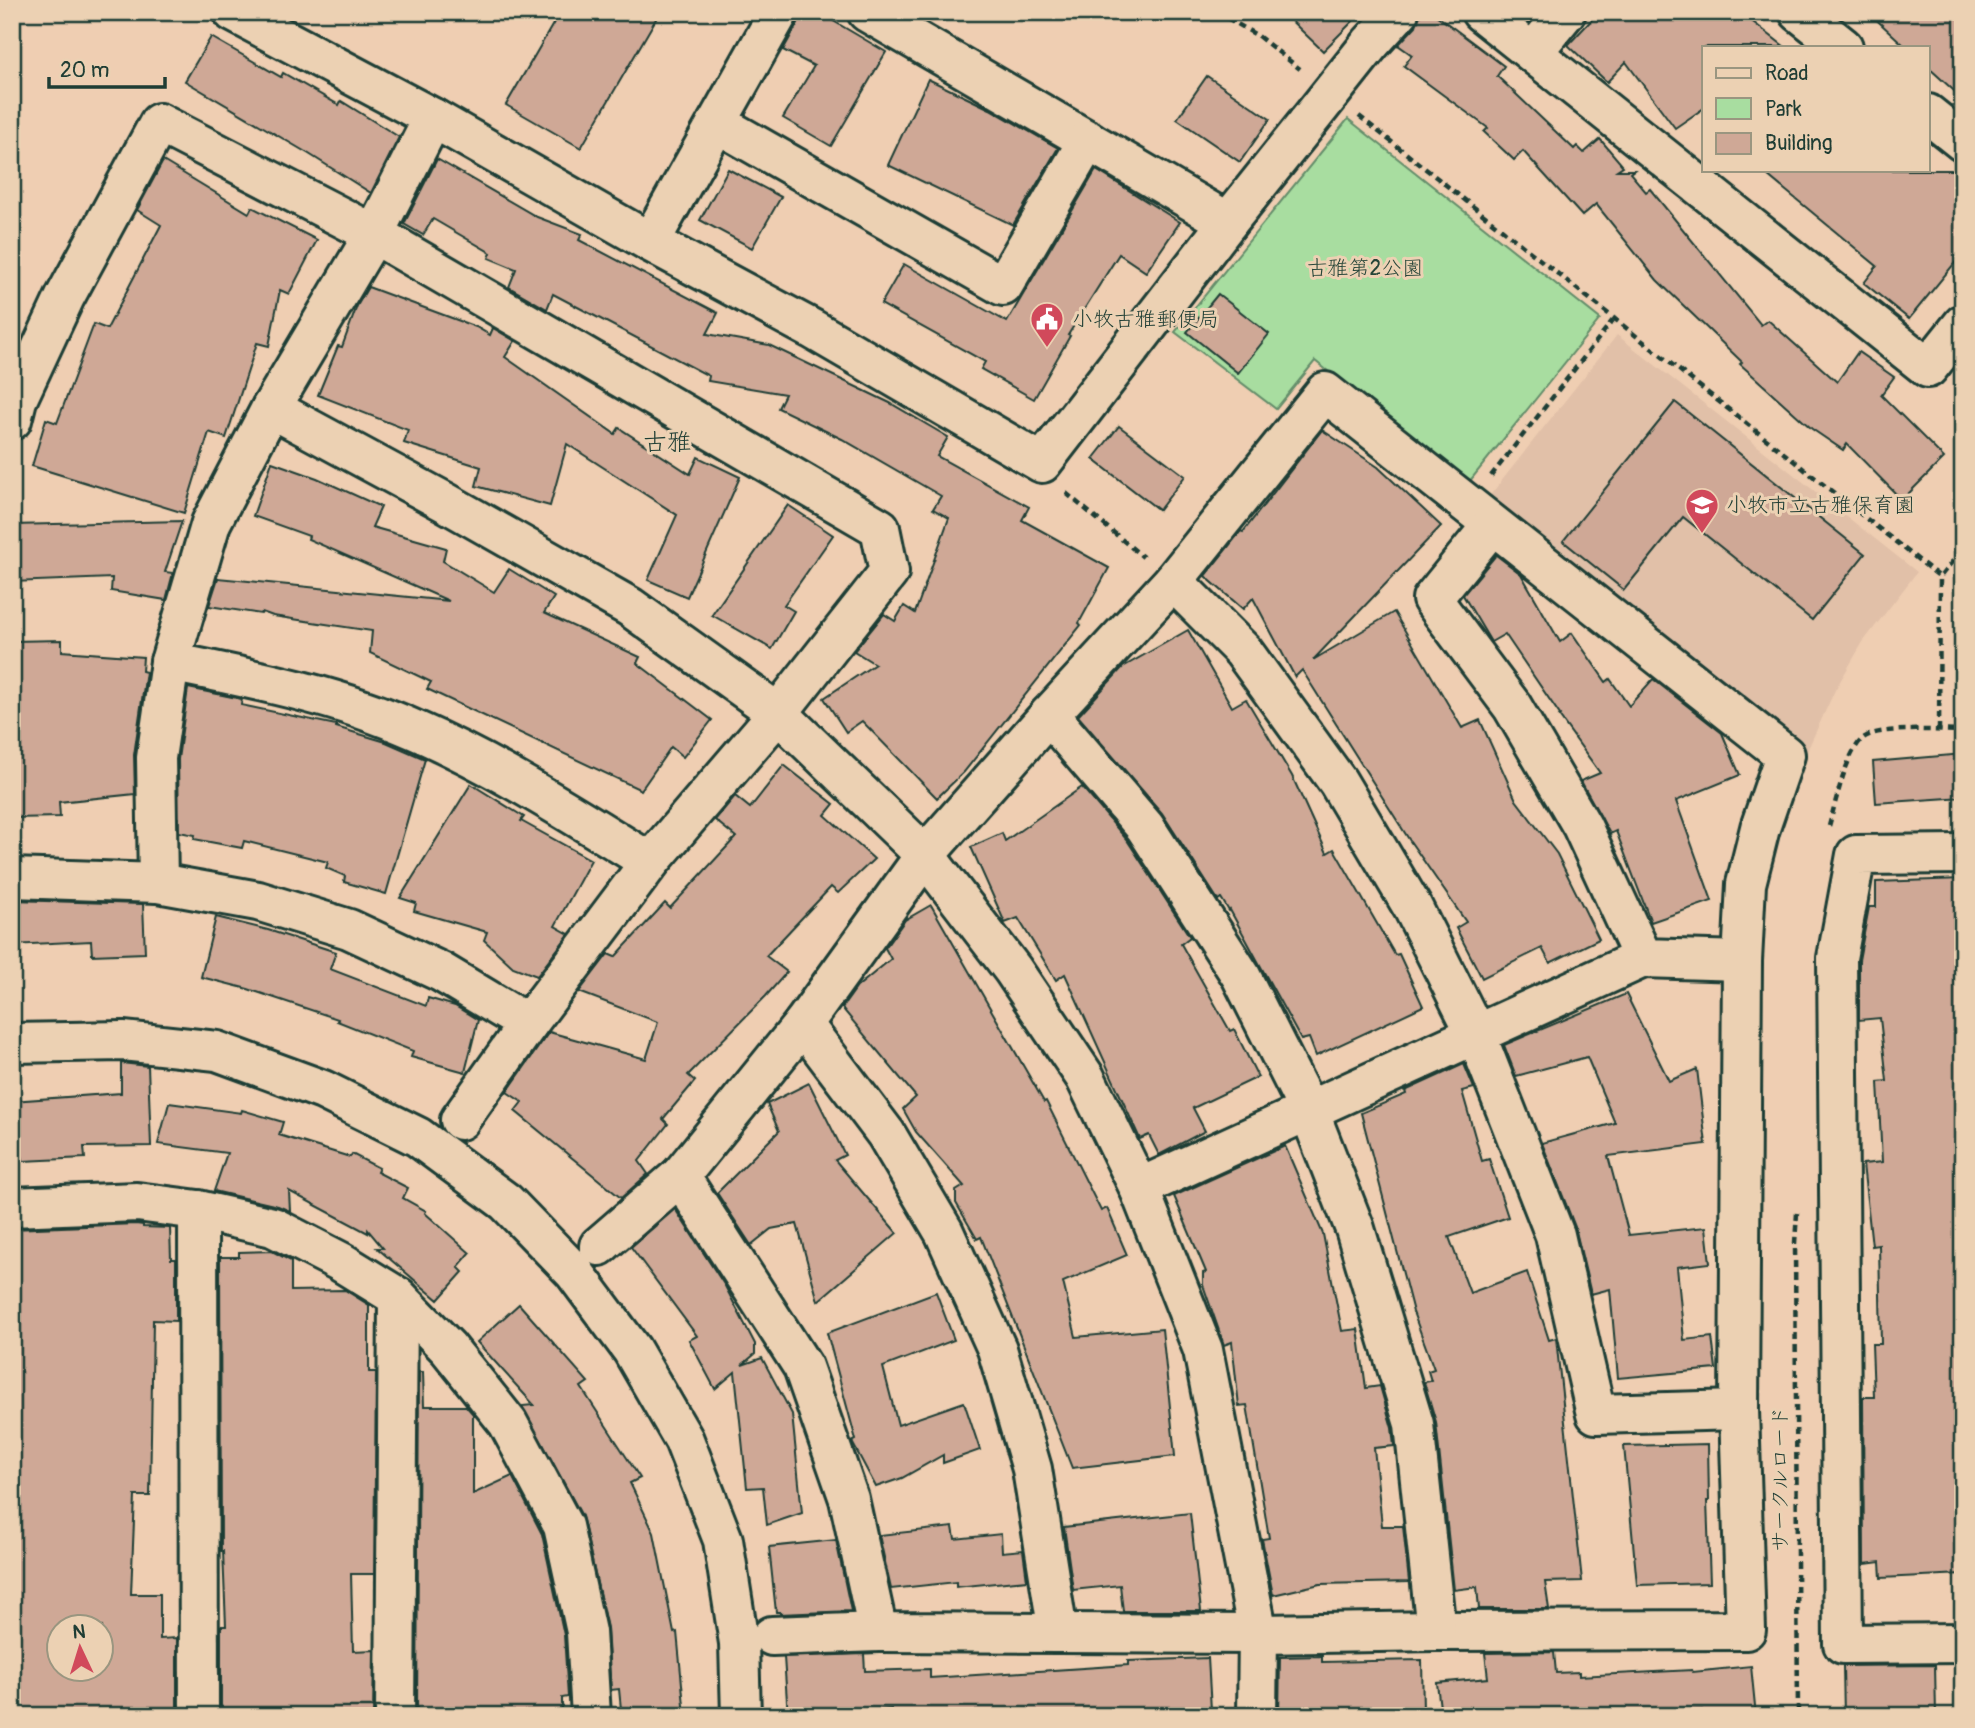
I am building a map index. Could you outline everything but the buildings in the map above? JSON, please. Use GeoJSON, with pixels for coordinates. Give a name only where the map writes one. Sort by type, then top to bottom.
{"type":"FeatureCollection","features":[{"type":"Feature","properties":{"kind":"street"},"geometry":{"type":"LineString","coordinates":[[233,12],[433,118],[650,242],[812,329],[1042,463],[1228,222],[1398,12]]}},
{"type":"Feature","properties":{"kind":"street"},"geometry":{"type":"LineString","coordinates":[[650,242],[779,12]]}},
{"type":"Feature","properties":{"kind":"street"},"geometry":{"type":"LineString","coordinates":[[867,12],[1228,222]]}},
{"type":"Feature","properties":{"kind":"street"},"geometry":{"type":"LineString","coordinates":[[1481,12],[1927,368],[1963,324]]}},
{"type":"Feature","properties":{"kind":"street"},"geometry":{"type":"LineString","coordinates":[[1533,52],[1566,12]]}},
{"type":"Feature","properties":{"kind":"street"},"geometry":{"type":"LineString","coordinates":[[1799,12],[1842,46]]}},
{"type":"Feature","properties":{"kind":"street"},"geometry":{"type":"LineString","coordinates":[[1930,116],[1963,142]]}},
{"type":"Feature","properties":{"kind":"street"},"geometry":{"type":"LineString","coordinates":[[158,883],[156,758],[170,662],[211,523],[271,408],[374,234],[433,118]]}},
{"type":"Feature","properties":{"kind":"street"},"geometry":{"type":"LineString","coordinates":[[12,420],[18,400],[65,297],[159,123],[374,234],[880,528],[889,572],[778,713],[650,862],[528,1024],[460,1120]]}},
{"type":"Feature","properties":{"kind":"street"},"geometry":{"type":"LineString","coordinates":[[717,123],[1003,286],[1088,140]]}},
{"type":"Feature","properties":{"kind":"street"},"geometry":{"type":"LineString","coordinates":[[598,1247],[680,1176],[803,1024],[925,855],[1173,581],[1325,392],[1785,755],[1760,828],[1746,884],[1742,961],[1739,1410],[1746,1630],[1258,1634],[878,1632],[772,1636]]}},
{"type":"Feature","properties":{"kind":"street"},"geometry":{"type":"LineString","coordinates":[[271,408],[445,502],[630,607],[778,713],[925,855],[1013,970],[1085,1077],[1139,1188],[1203,1350],[1258,1634],[1257,1716]]}},
{"type":"Feature","properties":{"kind":"street"},"geometry":{"type":"LineString","coordinates":[[1480,515],[1432,599],[1512,706],[1582,826],[1643,958]]}},
{"type":"Feature","properties":{"kind":"street"},"geometry":{"type":"LineString","coordinates":[[1173,581],[1243,651],[1338,782],[1413,908],[1476,1034],[1555,1235],[1597,1414],[1739,1410]]}},
{"type":"Feature","properties":{"kind":"street"},"geometry":{"type":"LineString","coordinates":[[170,662],[304,690],[414,729],[512,778],[650,862]]}},
{"type":"Feature","properties":{"kind":"street"},"geometry":{"type":"LineString","coordinates":[[1049,715],[1145,827],[1241,976],[1309,1111],[1354,1229],[1413,1424],[1436,1631]]}},
{"type":"Feature","properties":{"kind":"street"},"geometry":{"type":"LineString","coordinates":[[1963,854],[1856,855],[1837,958],[1843,1644],[1963,1643]]}},
{"type":"Feature","properties":{"kind":"street"},"geometry":{"type":"LineString","coordinates":[[12,878],[158,883],[258,901],[349,929],[441,972],[528,1024]]}},
{"type":"Feature","properties":{"kind":"street"},"geometry":{"type":"LineString","coordinates":[[1139,1188],[1643,958],[1742,961]]}},
{"type":"Feature","properties":{"kind":"street"},"geometry":{"type":"LineString","coordinates":[[803,1024],[886,1134],[944,1232],[997,1349],[1032,1469],[1058,1633]]}},
{"type":"Feature","properties":{"kind":"street"},"geometry":{"type":"LineString","coordinates":[[12,1043],[123,1041],[217,1051],[323,1090],[418,1138],[506,1202],[575,1272],[632,1350],[684,1440],[723,1540],[739,1643],[741,1716]]}},
{"type":"Feature","properties":{"kind":"street"},"geometry":{"type":"LineString","coordinates":[[680,1176],[803,1367],[849,1499],[878,1632]]}},
{"type":"Feature","properties":{"kind":"street"},"geometry":{"type":"LineString","coordinates":[[12,1207],[137,1202],[198,1210],[273,1227],[341,1262],[398,1297],[448,1348],[509,1423],[563,1526],[586,1632],[591,1716]]}},
{"type":"Feature","properties":{"kind":"street"},"geometry":{"type":"LineString","coordinates":[[198,1210],[199,1716]]}},
{"type":"Feature","properties":{"kind":"street"},"geometry":{"type":"LineString","coordinates":[[395,1716],[398,1297]]}},
{"type":"Feature","properties":{"kind":"path"},"geometry":{"type":"LineString","coordinates":[[1217,12],[1258,36],[1301,70]]}},
{"type":"Feature","properties":{"kind":"path"},"geometry":{"type":"LineString","coordinates":[[1355,113],[1940,577]]}},
{"type":"Feature","properties":{"kind":"path"},"geometry":{"type":"LineString","coordinates":[[1480,515],[1613,320]]}},
{"type":"Feature","properties":{"kind":"path"},"geometry":{"type":"LineString","coordinates":[[1042,463],[1051,480],[1173,581]]}},
{"type":"Feature","properties":{"kind":"path"},"geometry":{"type":"LineString","coordinates":[[1963,548],[1940,577],[1939,731],[1963,731]]}},
{"type":"Feature","properties":{"kind":"path","name":"サークルロード"},"geometry":{"type":"LineString","coordinates":[[1794,1243],[1798,1716]]}},
{"type":"Feature","properties":{"kind":"shaded area","name":"小牧市立古雅保育園"},"geometry":{"type":"Polygon","coordinates":[[[1617,335],[1917,572],[1863,642],[1835,690],[1807,751],[1488,498],[1617,335]]]}},
{"type":"Feature","properties":{"kind":"green space","name":"古雅第2公園"},"geometry":{"type":"Polygon","coordinates":[[[1348,119],[1600,319],[1469,482],[1315,361],[1276,409],[1175,332],[1348,119]]]}},
{"type":"Feature","properties":{"kind":"place","name":"小牧古雅郵便局"},"geometry":{"type":"Point","coordinates":[1047,349]}},
{"type":"Feature","properties":{"kind":"place","name":"小牧市立古雅保育園"},"geometry":{"type":"Point","coordinates":[1702,535]}},
{"type":"Feature","properties":{"kind":"district","name":"古雅"},"geometry":{"type":"Point","coordinates":[667,442]}}]}
